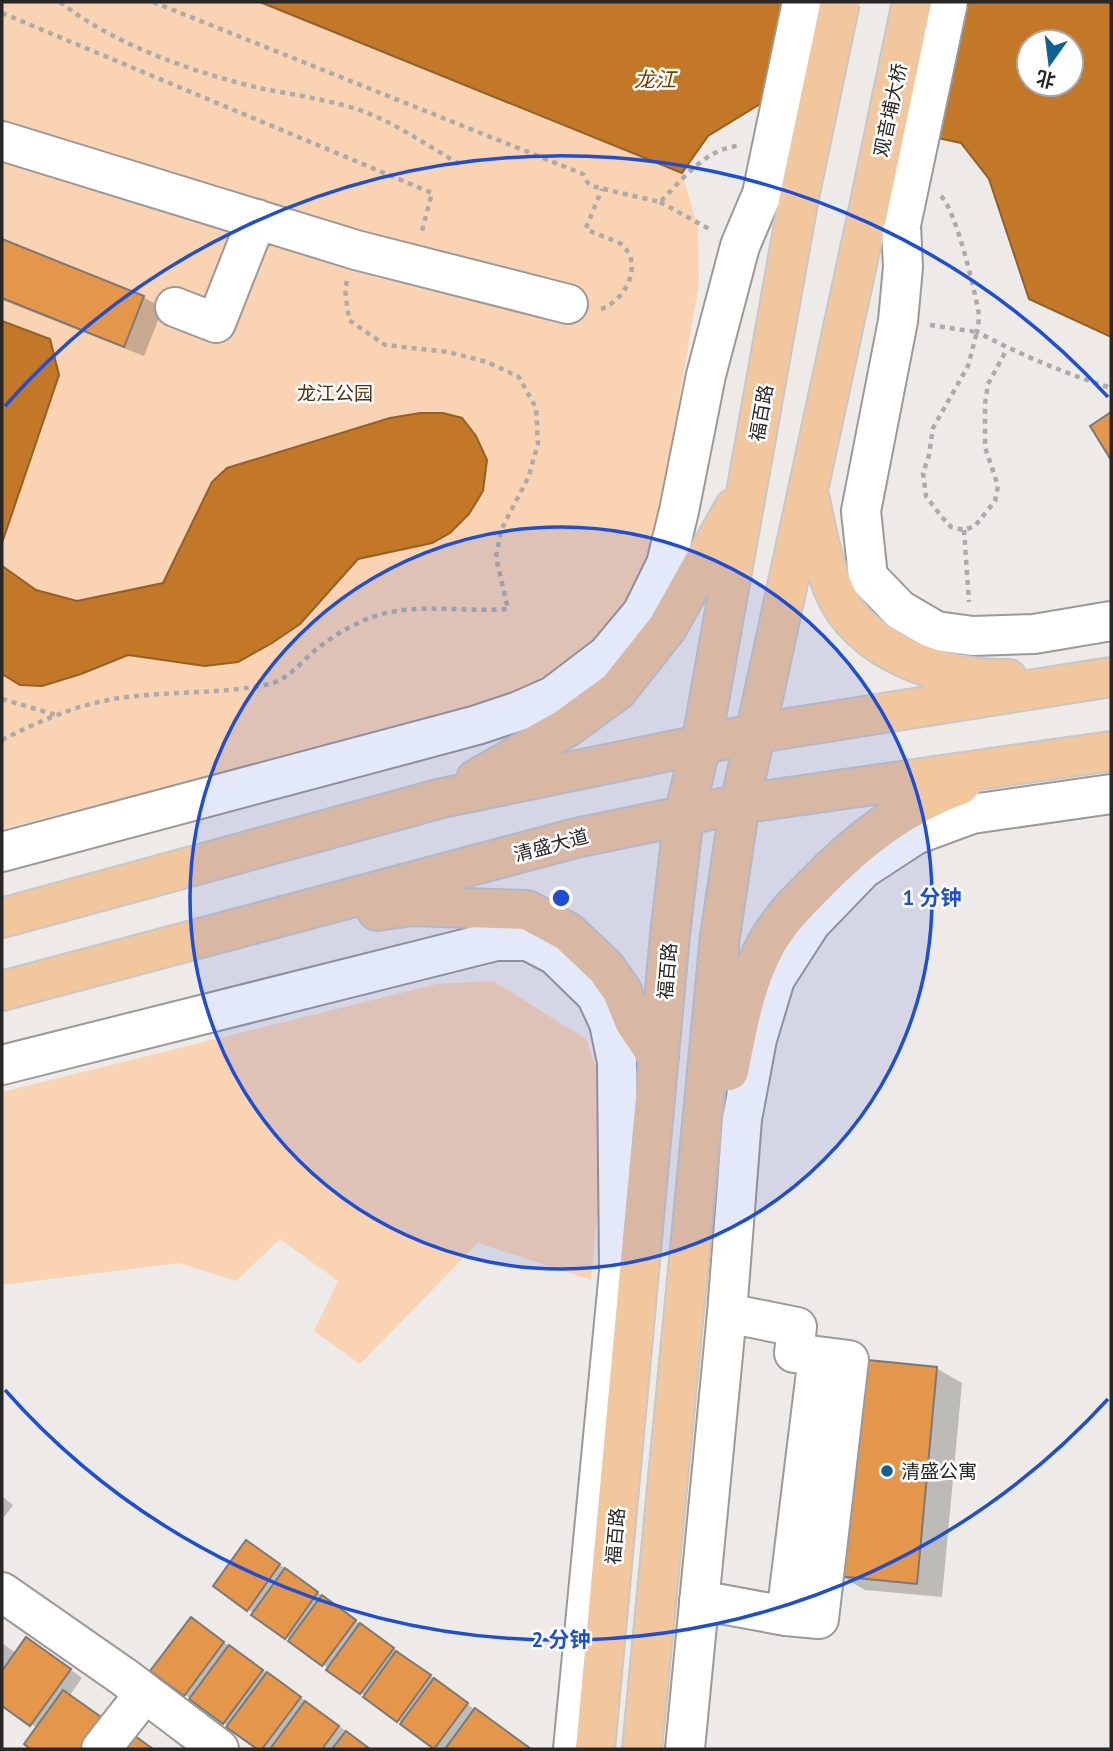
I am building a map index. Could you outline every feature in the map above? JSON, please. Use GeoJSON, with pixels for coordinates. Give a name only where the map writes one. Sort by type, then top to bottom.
{"type":"FeatureCollection","features":[{"type":"Feature","properties":{"kind":"main road"},"geometry":{"type":"LineString","coordinates":[[780,198],[840,2]]}},
{"type":"Feature","properties":{"kind":"main road","name":"观音埔大桥"},"geometry":{"type":"LineString","coordinates":[[884,221],[912,2]]}},
{"type":"Feature","properties":{"kind":"main road","name":"福百路"},"geometry":{"type":"LineString","coordinates":[[595,1749],[670,935],[684,815],[701,745],[756,443],[780,198]]}},
{"type":"Feature","properties":{"kind":"main road"},"geometry":{"type":"LineString","coordinates":[[642,1749],[720,936],[740,804],[807,486],[884,221]]}},
{"type":"Feature","properties":{"kind":"main road"},"geometry":{"type":"LineString","coordinates":[[442,798],[566,728],[617,691],[667,628],[738,501],[756,443]]}},
{"type":"Feature","properties":{"kind":"main road"},"geometry":{"type":"LineString","coordinates":[[807,486],[833,589],[850,617],[881,646],[919,665],[986,680],[1111,676]]}},
{"type":"Feature","properties":{"kind":"main road"},"geometry":{"type":"LineString","coordinates":[[2,918],[442,798],[757,733],[1111,676]]}},
{"type":"Feature","properties":{"kind":"main road","name":"清盛大道"},"geometry":{"type":"LineString","coordinates":[[2,991],[576,838],[740,804],[1111,751]]}},
{"type":"Feature","properties":{"kind":"main road"},"geometry":{"type":"LineString","coordinates":[[692,1222],[719,1146],[726,1084],[743,1003],[767,944],[787,914],[838,862],[881,825],[940,792],[1015,765]]}},
{"type":"Feature","properties":{"kind":"main road"},"geometry":{"type":"LineString","coordinates":[[243,928],[412,906],[527,910],[569,932],[606,968],[622,991],[634,1021],[659,1058]]}},
{"type":"Feature","properties":{"kind":"street"},"geometry":{"type":"LineString","coordinates":[[2,852],[477,725],[553,696],[607,655],[642,613],[666,564],[706,374],[740,246],[780,198],[802,2]]}},
{"type":"Feature","properties":{"kind":"street"},"geometry":{"type":"LineString","coordinates":[[948,2],[884,221],[903,267],[898,321],[861,511],[868,577],[900,610],[936,631],[973,636],[1034,634],[1111,621]]}},
{"type":"Feature","properties":{"kind":"street"},"geometry":{"type":"LineString","coordinates":[[2,141],[356,250],[568,304]]}},
{"type":"Feature","properties":{"kind":"street"},"geometry":{"type":"LineString","coordinates":[[175,307],[216,323],[257,219]]}},
{"type":"Feature","properties":{"kind":"street"},"geometry":{"type":"LineString","coordinates":[[685,1749],[727,1313],[742,1119],[757,1038],[775,979],[811,923],[863,869],[915,835],[972,814],[1111,794]]}},
{"type":"Feature","properties":{"kind":"street"},"geometry":{"type":"LineString","coordinates":[[2,1065],[496,941],[528,941],[555,955],[596,995],[609,1023],[617,1062],[619,1272],[573,1749]]}},
{"type":"Feature","properties":{"kind":"street"},"geometry":{"type":"LineString","coordinates":[[699,1601],[819,1619],[849,1360],[794,1353],[797,1327],[727,1313]]}},
{"type":"Feature","properties":{"kind":"street"},"geometry":{"type":"LineString","coordinates":[[2,1592],[219,1749]]}},
{"type":"Feature","properties":{"kind":"street"},"geometry":{"type":"LineString","coordinates":[[101,1749],[145,1693]]}},
{"type":"Feature","properties":{"kind":"path"},"geometry":{"type":"LineString","coordinates":[[60,2],[79,18],[154,55],[205,74],[344,105],[383,119],[461,165]]}},
{"type":"Feature","properties":{"kind":"path"},"geometry":{"type":"LineString","coordinates":[[153,2],[583,174],[590,185],[660,202],[740,246]]}},
{"type":"Feature","properties":{"kind":"path"},"geometry":{"type":"LineString","coordinates":[[2,13],[432,193]]}},
{"type":"Feature","properties":{"kind":"path"},"geometry":{"type":"LineString","coordinates":[[660,202],[701,160],[725,147],[745,145]]}},
{"type":"Feature","properties":{"kind":"path"},"geometry":{"type":"LineString","coordinates":[[934,188],[948,202],[957,225],[979,313],[968,366],[933,428],[923,474],[923,487],[933,507],[951,527],[964,530],[975,526],[991,508],[997,494],[999,486],[985,447],[985,404],[988,384],[1007,349]]}},
{"type":"Feature","properties":{"kind":"path"},"geometry":{"type":"LineString","coordinates":[[568,304],[599,310],[611,306],[626,291],[630,279],[630,254],[619,243],[586,228],[602,189]]}},
{"type":"Feature","properties":{"kind":"path"},"geometry":{"type":"LineString","coordinates":[[2,740],[57,715],[92,703],[125,697],[272,683],[285,676],[335,635],[377,616],[434,608],[485,611],[508,609],[496,557],[501,530],[528,478],[538,444],[537,408],[519,377],[505,368],[447,352],[385,345],[349,320],[345,289],[356,250]]}},
{"type":"Feature","properties":{"kind":"path"},"geometry":{"type":"LineString","coordinates":[[898,321],[977,332],[1007,349],[1060,372],[1111,388]]}},
{"type":"Feature","properties":{"kind":"path"},"geometry":{"type":"LineString","coordinates":[[964,530],[965,568],[973,636]]}},
{"type":"Feature","properties":{"kind":"path"},"geometry":{"type":"LineString","coordinates":[[2,699],[57,715]]}},
{"type":"Feature","properties":{"kind":"green space","name":"龙江公园"},"geometry":{"type":"Polygon","coordinates":[[[2,2],[260,2],[682,173],[698,228],[699,284],[652,555],[612,632],[528,694],[467,712],[2,829],[2,2]]]}},
{"type":"Feature","properties":{"kind":"green space"},"geometry":{"type":"Polygon","coordinates":[[[493,981],[586,1039],[608,1101],[591,1280],[478,1243],[360,1364],[314,1331],[338,1281],[280,1239],[236,1281],[179,1263],[2,1285],[2,1092],[437,984],[493,981]]]}},
{"type":"Feature","properties":{"kind":"water","name":"龙江"},"geometry":{"type":"Polygon","coordinates":[[[260,2],[1111,2],[1111,337],[1029,299],[989,179],[961,143],[765,101],[708,136],[682,173],[260,2]]]}},
{"type":"Feature","properties":{"kind":"water"},"geometry":{"type":"Polygon","coordinates":[[[2,321],[50,339],[59,375],[2,543],[2,321]]]}},
{"type":"Feature","properties":{"kind":"water"},"geometry":{"type":"Polygon","coordinates":[[[420,413],[443,413],[462,418],[476,436],[487,460],[483,491],[469,514],[450,533],[432,543],[358,559],[300,624],[238,662],[205,666],[128,655],[42,686],[20,685],[2,674],[2,566],[36,590],[77,601],[163,583],[212,482],[227,468],[390,418],[420,413]]]}},
{"type":"Feature","properties":{"kind":"pier"},"geometry":{"type":"Polygon","coordinates":[[[796,2],[961,2],[931,140],[774,107],[796,2]]]}},
{"type":"Feature","properties":{"kind":"building"},"geometry":{"type":"Polygon","coordinates":[[[2,239],[144,296],[124,347],[2,298],[2,239]]]}},
{"type":"Feature","properties":{"kind":"building"},"geometry":{"type":"Polygon","coordinates":[[[1111,412],[1111,460],[1090,426],[1111,412]]]}},
{"type":"Feature","properties":{"kind":"building","name":"清盛公寓"},"geometry":{"type":"Polygon","coordinates":[[[858,1359],[937,1367],[917,1584],[837,1576],[858,1359]]]}},
{"type":"Feature","properties":{"kind":"building"},"geometry":{"type":"Polygon","coordinates":[[[246,1540],[280,1564],[247,1611],[213,1586],[246,1540]]]}},
{"type":"Feature","properties":{"kind":"building"},"geometry":{"type":"Polygon","coordinates":[[[285,1568],[318,1592],[285,1639],[251,1615],[285,1568]]]}},
{"type":"Feature","properties":{"kind":"building"},"geometry":{"type":"Polygon","coordinates":[[[322,1595],[356,1620],[322,1666],[288,1641],[322,1595]]]}},
{"type":"Feature","properties":{"kind":"building"},"geometry":{"type":"Polygon","coordinates":[[[191,1617],[224,1642],[184,1696],[150,1671],[191,1617]]]}},
{"type":"Feature","properties":{"kind":"building"},"geometry":{"type":"Polygon","coordinates":[[[360,1623],[394,1648],[360,1694],[326,1670],[360,1623]]]}},
{"type":"Feature","properties":{"kind":"building"},"geometry":{"type":"Polygon","coordinates":[[[26,1637],[71,1669],[30,1726],[2,1706],[2,1671],[26,1637]]]}},
{"type":"Feature","properties":{"kind":"building"},"geometry":{"type":"Polygon","coordinates":[[[229,1645],[263,1670],[223,1724],[189,1699],[229,1645]]]}},
{"type":"Feature","properties":{"kind":"building"},"geometry":{"type":"Polygon","coordinates":[[[396,1651],[431,1675],[397,1722],[363,1697],[396,1651]]]}},
{"type":"Feature","properties":{"kind":"building"},"geometry":{"type":"Polygon","coordinates":[[[267,1672],[301,1697],[262,1749],[257,1749],[226,1727],[267,1672]]]}},
{"type":"Feature","properties":{"kind":"building"},"geometry":{"type":"Polygon","coordinates":[[[434,1678],[468,1703],[434,1749],[400,1724],[434,1678]]]}},
{"type":"Feature","properties":{"kind":"building"},"geometry":{"type":"Polygon","coordinates":[[[63,1690],[111,1724],[92,1749],[30,1749],[24,1744],[63,1690]]]}},
{"type":"Feature","properties":{"kind":"building"},"geometry":{"type":"Polygon","coordinates":[[[305,1701],[339,1726],[322,1749],[270,1749],[305,1701]]]}},
{"type":"Feature","properties":{"kind":"building"},"geometry":{"type":"Polygon","coordinates":[[[475,1708],[531,1749],[445,1749],[475,1708]]]}},
{"type":"Feature","properties":{"kind":"building"},"geometry":{"type":"Polygon","coordinates":[[[124,1728],[153,1749],[109,1749],[124,1728]]]}},
{"type":"Feature","properties":{"kind":"building"},"geometry":{"type":"Polygon","coordinates":[[[346,1731],[370,1749],[332,1749],[346,1731]]]}},
{"type":"Feature","properties":{"kind":"place","name":"清盛公寓"},"geometry":{"type":"Point","coordinates":[887,1471]}}]}
